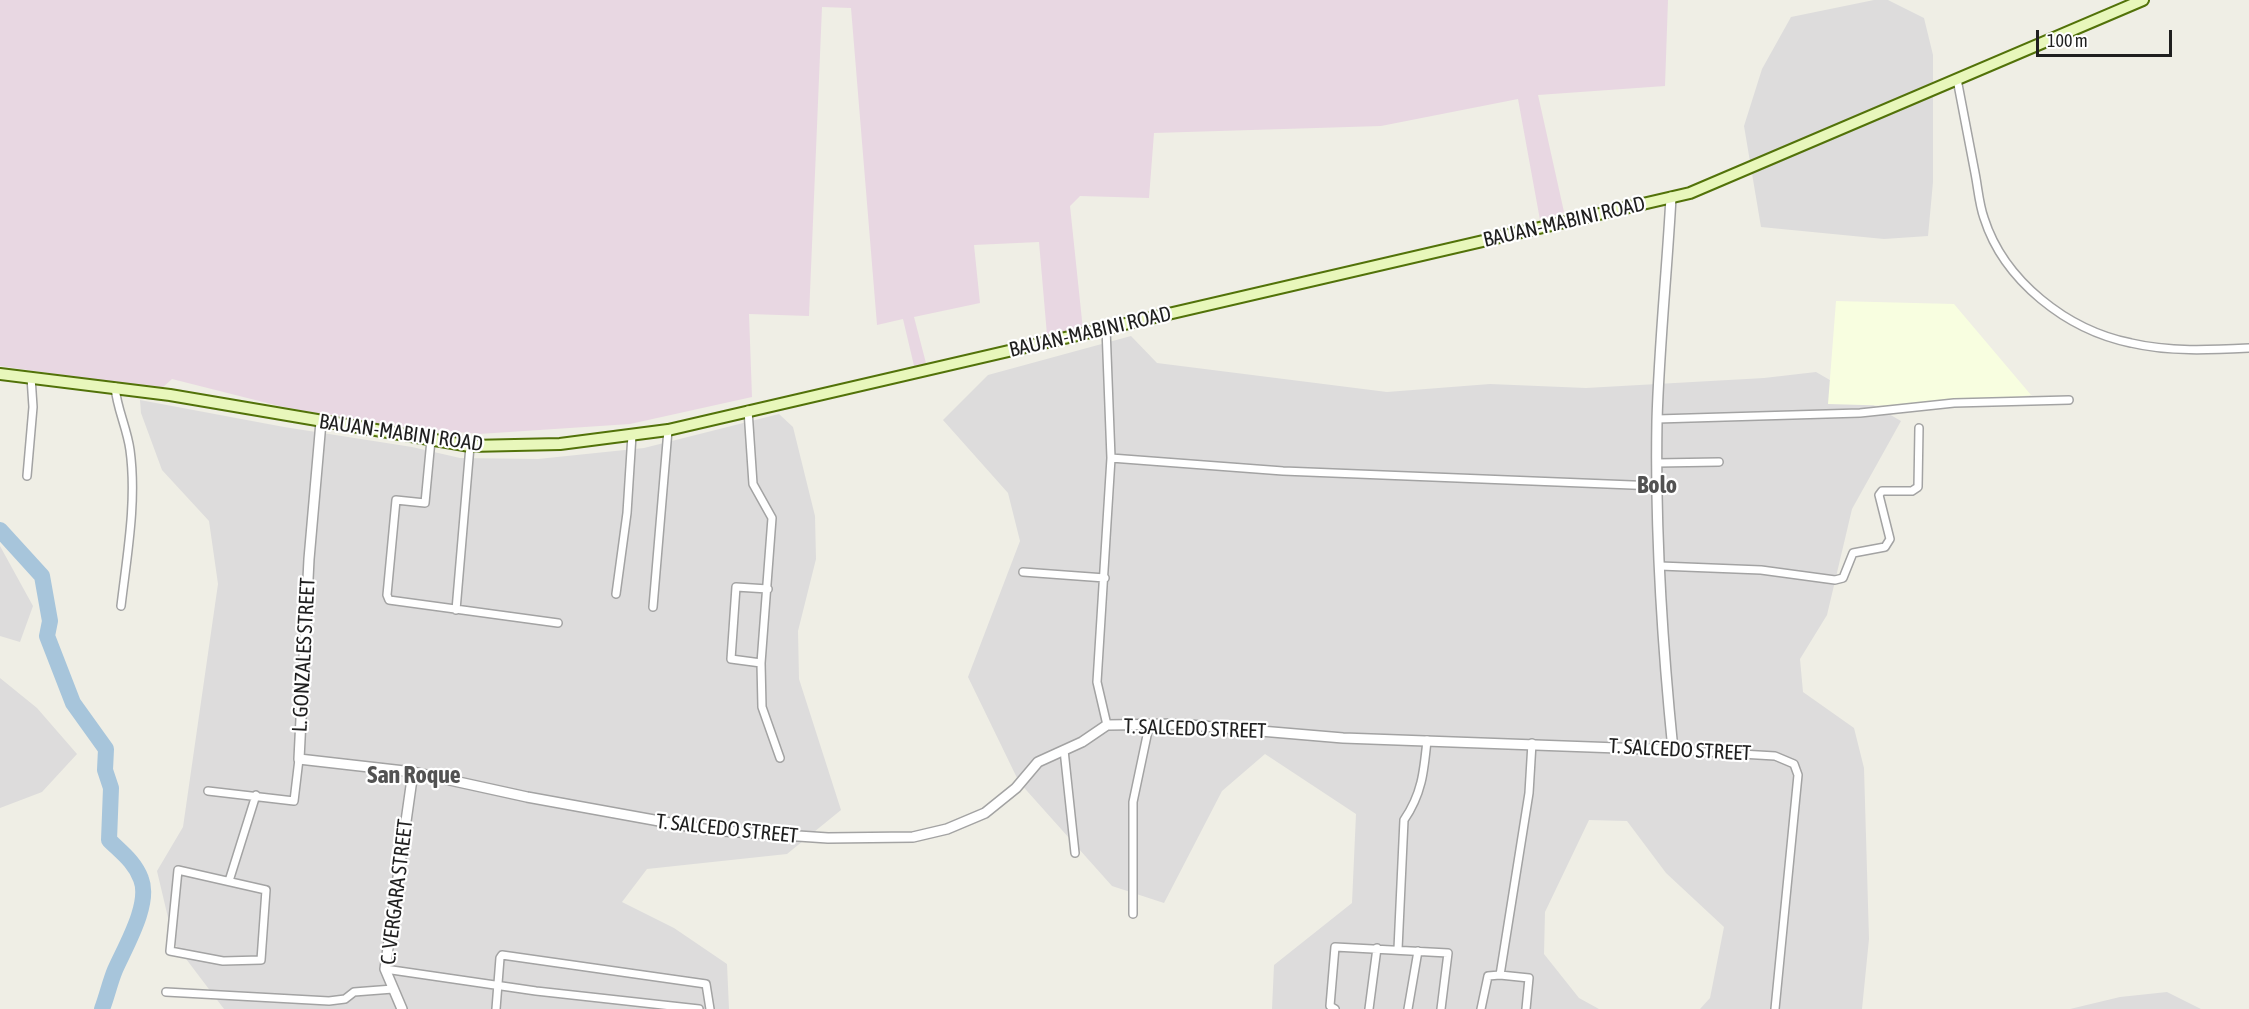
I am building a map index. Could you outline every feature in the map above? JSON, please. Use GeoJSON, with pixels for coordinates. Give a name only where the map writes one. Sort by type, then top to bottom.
{"type":"FeatureCollection","features":[{"type":"Feature","properties":{"kind":"main road","name":"BAUAN-MABINI ROAD"},"geometry":{"type":"LineString","coordinates":[[0,374],[115,387],[470,446],[560,444],[668,430],[1690,193],[2143,0]]}},
{"type":"Feature","properties":{"kind":"street"},"geometry":{"type":"LineString","coordinates":[[1958,79],[1983,218],[2000,251],[2026,286],[2058,313],[2120,340],[2207,351],[2249,348]]}},
{"type":"Feature","properties":{"kind":"street"},"geometry":{"type":"LineString","coordinates":[[1671,197],[1658,419],[1657,486],[1660,566],[1673,750]]}},
{"type":"Feature","properties":{"kind":"street"},"geometry":{"type":"LineString","coordinates":[[1106,328],[1111,458],[1097,682],[1107,725]]}},
{"type":"Feature","properties":{"kind":"street"},"geometry":{"type":"LineString","coordinates":[[27,476],[33,407],[31,377]]}},
{"type":"Feature","properties":{"kind":"street"},"geometry":{"type":"LineString","coordinates":[[115,387],[117,404],[130,449],[133,499],[121,606]]}},
{"type":"Feature","properties":{"kind":"street"},"geometry":{"type":"LineString","coordinates":[[1658,419],[1803,416],[1954,404],[2068,400]]}},
{"type":"Feature","properties":{"kind":"street"},"geometry":{"type":"LineString","coordinates":[[748,410],[753,484],[772,518],[762,663],[762,707],[780,758]]}},
{"type":"Feature","properties":{"kind":"street","name":"L. GONZALES STREET"},"geometry":{"type":"LineString","coordinates":[[208,791],[294,801],[299,759],[309,559],[321,422]]}},
{"type":"Feature","properties":{"kind":"street"},"geometry":{"type":"LineString","coordinates":[[1660,566],[1761,570],[1835,580],[1844,578],[1853,554],[1885,547],[1890,539],[1879,495],[1882,491],[1912,491],[1918,487],[1919,428]]}},
{"type":"Feature","properties":{"kind":"street"},"geometry":{"type":"LineString","coordinates":[[653,607],[668,430]]}},
{"type":"Feature","properties":{"kind":"street"},"geometry":{"type":"LineString","coordinates":[[616,594],[627,513],[632,435]]}},
{"type":"Feature","properties":{"kind":"street"},"geometry":{"type":"LineString","coordinates":[[430,440],[425,503],[396,500],[387,595],[394,602],[558,623]]}},
{"type":"Feature","properties":{"kind":"street"},"geometry":{"type":"LineString","coordinates":[[456,610],[470,446]]}},
{"type":"Feature","properties":{"kind":"street"},"geometry":{"type":"LineString","coordinates":[[1111,458],[1283,471],[1657,486]]}},
{"type":"Feature","properties":{"kind":"street"},"geometry":{"type":"LineString","coordinates":[[1657,463],[1719,462]]}},
{"type":"Feature","properties":{"kind":"street"},"geometry":{"type":"LineString","coordinates":[[1023,572],[1105,578]]}},
{"type":"Feature","properties":{"kind":"street"},"geometry":{"type":"LineString","coordinates":[[762,663],[731,659],[736,586],[768,589]]}},
{"type":"Feature","properties":{"kind":"street","name":"T. SALCEDO STREET"},"geometry":{"type":"LineString","coordinates":[[299,759],[412,772],[527,797],[709,830],[828,838],[913,837],[947,829],[985,813],[1016,788],[1038,762],[1082,742],[1107,725],[1178,724],[1343,738],[1532,743],[1775,756],[1794,764],[1798,775],[1775,1009]]}},
{"type":"Feature","properties":{"kind":"street"},"geometry":{"type":"LineString","coordinates":[[1133,914],[1133,802],[1149,726]]}},
{"type":"Feature","properties":{"kind":"street"},"geometry":{"type":"LineString","coordinates":[[1398,949],[1404,820],[1416,802],[1423,779],[1427,741]]}},
{"type":"Feature","properties":{"kind":"street"},"geometry":{"type":"LineString","coordinates":[[1500,975],[1529,793],[1532,743]]}},
{"type":"Feature","properties":{"kind":"street"},"geometry":{"type":"LineString","coordinates":[[1064,750],[1075,854]]}},
{"type":"Feature","properties":{"kind":"street","name":"C. VERGARA STREET"},"geometry":{"type":"LineString","coordinates":[[402,1009],[385,969],[412,772]]}},
{"type":"Feature","properties":{"kind":"street"},"geometry":{"type":"LineString","coordinates":[[230,881],[256,795]]}},
{"type":"Feature","properties":{"kind":"street"},"geometry":{"type":"LineString","coordinates":[[178,870],[230,881],[266,890],[261,960],[223,961],[170,951],[178,870]]}},
{"type":"Feature","properties":{"kind":"street"},"geometry":{"type":"LineString","coordinates":[[1335,1009],[1330,1006],[1335,947],[1448,953],[1441,1009]]}},
{"type":"Feature","properties":{"kind":"street"},"geometry":{"type":"LineString","coordinates":[[1369,1009],[1377,948]]}},
{"type":"Feature","properties":{"kind":"street"},"geometry":{"type":"LineString","coordinates":[[1408,1009],[1418,951]]}},
{"type":"Feature","properties":{"kind":"street"},"geometry":{"type":"LineString","coordinates":[[496,1009],[502,955],[706,984],[710,1009]]}},
{"type":"Feature","properties":{"kind":"street"},"geometry":{"type":"LineString","coordinates":[[385,969],[499,986],[699,1009]]}},
{"type":"Feature","properties":{"kind":"street"},"geometry":{"type":"LineString","coordinates":[[1481,1009],[1488,976],[1500,975],[1529,978],[1526,1009]]}},
{"type":"Feature","properties":{"kind":"street"},"geometry":{"type":"LineString","coordinates":[[166,992],[329,1001],[345,999],[354,992],[393,989]]}},
{"type":"Feature","properties":{"kind":"shaded area"},"geometry":{"type":"Polygon","coordinates":[[[0,0],[1668,0],[1665,86],[1538,95],[1564,212],[1540,220],[1518,99],[1381,126],[1154,133],[1149,198],[1080,196],[1070,206],[1083,330],[1047,335],[1039,242],[974,245],[980,303],[914,317],[927,367],[915,370],[903,319],[877,325],[851,8],[822,7],[809,316],[749,314],[752,397],[630,424],[479,434],[380,425],[279,406],[172,379],[161,389],[0,366],[0,0]]]}},
{"type":"Feature","properties":{"kind":"shaded area"},"geometry":{"type":"Polygon","coordinates":[[[1874,0],[1888,0],[1924,18],[1933,55],[1933,182],[1928,236],[1884,239],[1761,227],[1744,126],[1762,69],[1791,17],[1874,0]]]}},
{"type":"Feature","properties":{"kind":"shaded area"},"geometry":{"type":"Polygon","coordinates":[[[1836,301],[1954,304],[2031,395],[1933,407],[1828,404],[1836,301]]]}},
{"type":"Feature","properties":{"kind":"shaded area"},"geometry":{"type":"Polygon","coordinates":[[[1131,336],[1157,363],[1387,392],[1490,384],[1586,388],[1764,378],[1816,372],[1901,421],[1852,509],[1827,615],[1800,659],[1803,692],[1854,728],[1864,768],[1869,939],[1862,1009],[1700,1009],[1710,998],[1724,927],[1666,873],[1627,821],[1589,820],[1545,912],[1544,954],[1579,998],[1599,1009],[1272,1009],[1274,965],[1352,903],[1356,814],[1265,754],[1222,791],[1164,903],[1112,886],[1019,782],[968,677],[1020,541],[1008,493],[943,420],[988,375],[1131,336]]]}},
{"type":"Feature","properties":{"kind":"shaded area"},"geometry":{"type":"Polygon","coordinates":[[[140,400],[284,427],[412,447],[460,458],[538,459],[644,448],[779,414],[793,427],[815,516],[816,559],[798,631],[799,679],[841,810],[787,854],[647,869],[622,902],[674,928],[727,964],[729,1009],[224,1009],[174,943],[157,871],[183,827],[218,584],[209,521],[162,470],[141,413],[140,400]]]}},
{"type":"Feature","properties":{"kind":"shaded area"},"geometry":{"type":"Polygon","coordinates":[[[0,546],[33,606],[20,642],[0,636],[0,546]]]}},
{"type":"Feature","properties":{"kind":"shaded area"},"geometry":{"type":"Polygon","coordinates":[[[0,678],[37,708],[77,754],[42,792],[0,808],[0,678]]]}},
{"type":"Feature","properties":{"kind":"shaded area"},"geometry":{"type":"Polygon","coordinates":[[[2167,992],[2201,1009],[2070,1009],[2120,997],[2167,992]]]}},
{"type":"Feature","properties":{"kind":"waterway"},"geometry":{"type":"LineString","coordinates":[[0,530],[42,576],[50,621],[47,636],[73,703],[106,749],[105,770],[111,788],[109,840],[135,867],[141,879],[143,901],[140,913],[115,970],[102,1009]]}},
{"type":"Feature","properties":{"kind":"district","name":"Bolo"},"geometry":{"type":"Point","coordinates":[1657,485]}},
{"type":"Feature","properties":{"kind":"district","name":"San Roque"},"geometry":{"type":"Point","coordinates":[414,775]}}]}
